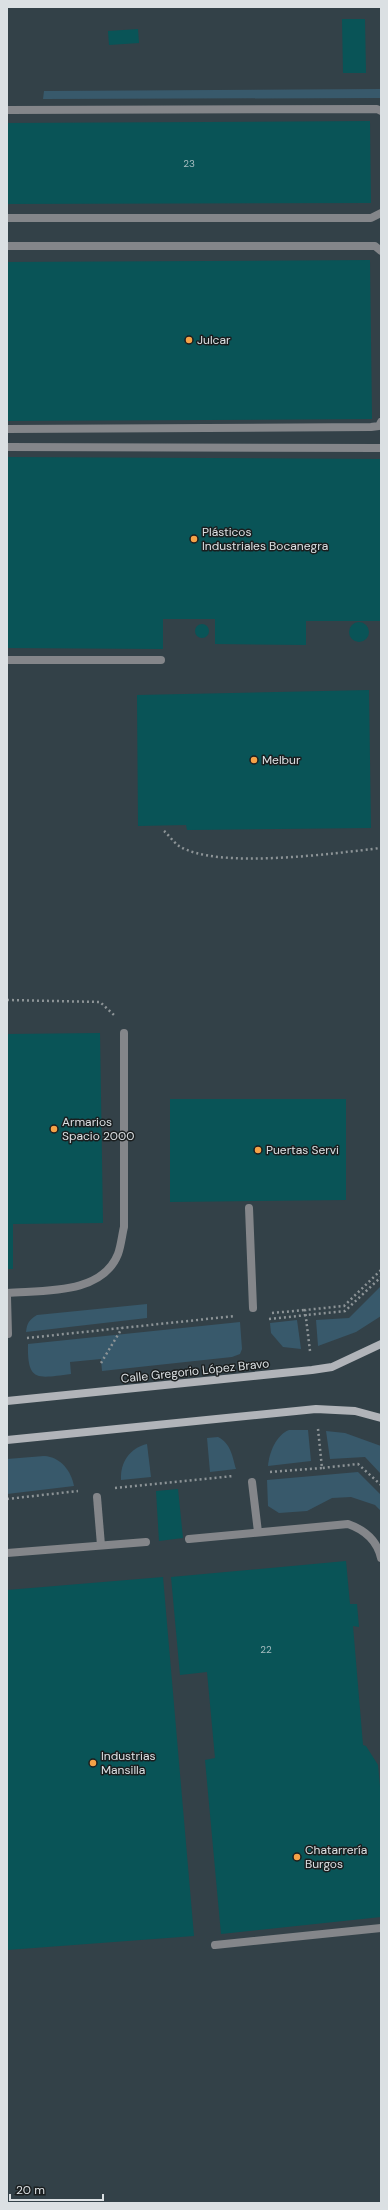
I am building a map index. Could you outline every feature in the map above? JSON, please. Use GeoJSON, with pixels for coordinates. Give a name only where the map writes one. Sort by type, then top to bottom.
{"type":"FeatureCollection","features":[{"type":"Feature","properties":{"kind":"main road","name":"Calle Gregorio López Bravo"},"geometry":{"type":"LineString","coordinates":[[7,1402],[312,1370],[332,1366],[381,1344]]}},
{"type":"Feature","properties":{"kind":"main road"},"geometry":{"type":"LineString","coordinates":[[7,1440],[316,1409],[355,1411],[381,1418]]}},
{"type":"Feature","properties":{"kind":"lane"},"geometry":{"type":"LineString","coordinates":[[7,110],[377,109],[381,111]]}},
{"type":"Feature","properties":{"kind":"lane"},"geometry":{"type":"LineString","coordinates":[[7,218],[371,218],[381,212]]}},
{"type":"Feature","properties":{"kind":"lane"},"geometry":{"type":"LineString","coordinates":[[7,246],[375,246],[381,250]]}},
{"type":"Feature","properties":{"kind":"lane"},"geometry":{"type":"LineString","coordinates":[[7,429],[371,428],[378,426],[381,422]]}},
{"type":"Feature","properties":{"kind":"lane"},"geometry":{"type":"LineString","coordinates":[[7,447],[381,448]]}},
{"type":"Feature","properties":{"kind":"lane"},"geometry":{"type":"LineString","coordinates":[[7,660],[161,660]]}},
{"type":"Feature","properties":{"kind":"lane"},"geometry":{"type":"LineString","coordinates":[[7,1293],[76,1287],[104,1274],[117,1255],[124,1227],[124,1033]]}},
{"type":"Feature","properties":{"kind":"lane"},"geometry":{"type":"LineString","coordinates":[[249,1208],[253,1308]]}},
{"type":"Feature","properties":{"kind":"lane"},"geometry":{"type":"LineString","coordinates":[[7,1296],[8,1334]]}},
{"type":"Feature","properties":{"kind":"lane"},"geometry":{"type":"LineString","coordinates":[[252,1482],[258,1532]]}},
{"type":"Feature","properties":{"kind":"lane"},"geometry":{"type":"LineString","coordinates":[[97,1497],[101,1545]]}},
{"type":"Feature","properties":{"kind":"lane"},"geometry":{"type":"LineString","coordinates":[[189,1539],[348,1524],[361,1529],[378,1546],[381,1558]]}},
{"type":"Feature","properties":{"kind":"lane"},"geometry":{"type":"LineString","coordinates":[[7,1553],[146,1542]]}},
{"type":"Feature","properties":{"kind":"lane"},"geometry":{"type":"LineString","coordinates":[[215,1945],[381,1928]]}},
{"type":"Feature","properties":{"kind":"path"},"geometry":{"type":"LineString","coordinates":[[164,831],[179,846],[196,853],[215,856],[299,857],[381,848]]}},
{"type":"Feature","properties":{"kind":"path"},"geometry":{"type":"LineString","coordinates":[[7,1000],[100,1002],[117,1018],[124,1033]]}},
{"type":"Feature","properties":{"kind":"path"},"geometry":{"type":"LineString","coordinates":[[261,1320],[345,1311],[381,1277]]}},
{"type":"Feature","properties":{"kind":"path"},"geometry":{"type":"LineString","coordinates":[[268,1313],[305,1310]]}},
{"type":"Feature","properties":{"kind":"path"},"geometry":{"type":"LineString","coordinates":[[24,1339],[238,1316]]}},
{"type":"Feature","properties":{"kind":"path"},"geometry":{"type":"LineString","coordinates":[[101,1363],[122,1328]]}},
{"type":"Feature","properties":{"kind":"path"},"geometry":{"type":"LineString","coordinates":[[267,1473],[322,1468]]}},
{"type":"Feature","properties":{"kind":"path"},"geometry":{"type":"LineString","coordinates":[[112,1488],[236,1476]]}},
{"type":"Feature","properties":{"kind":"path"},"geometry":{"type":"LineString","coordinates":[[7,1499],[81,1491]]}},
{"type":"Feature","properties":{"kind":"shaded area"},"geometry":{"type":"Polygon","coordinates":[[[7,7],[381,7],[381,2203],[7,2203],[7,7]]]}},
{"type":"Feature","properties":{"kind":"shaded area"},"geometry":{"type":"Polygon","coordinates":[[[381,89],[381,98],[43,99],[44,91],[381,89]]]}},
{"type":"Feature","properties":{"kind":"shaded area"},"geometry":{"type":"Polygon","coordinates":[[[381,1286],[381,1316],[356,1332],[318,1346],[316,1320],[349,1318],[381,1286]]]}},
{"type":"Feature","properties":{"kind":"shaded area"},"geometry":{"type":"Polygon","coordinates":[[[147,1304],[147,1318],[26,1332],[29,1322],[37,1315],[147,1304]]]}},
{"type":"Feature","properties":{"kind":"shaded area"},"geometry":{"type":"Polygon","coordinates":[[[297,1320],[301,1349],[283,1347],[271,1333],[270,1323],[297,1320]]]}},
{"type":"Feature","properties":{"kind":"shaded area"},"geometry":{"type":"Polygon","coordinates":[[[240,1322],[242,1349],[240,1354],[232,1357],[102,1371],[101,1359],[70,1362],[71,1374],[43,1377],[32,1372],[28,1357],[28,1344],[240,1322]]]}},
{"type":"Feature","properties":{"kind":"shaded area"},"geometry":{"type":"Polygon","coordinates":[[[289,1430],[308,1430],[311,1461],[268,1466],[274,1445],[284,1432],[289,1430]]]}},
{"type":"Feature","properties":{"kind":"shaded area"},"geometry":{"type":"Polygon","coordinates":[[[326,1431],[345,1433],[381,1446],[381,1474],[365,1457],[330,1459],[326,1431]]]}},
{"type":"Feature","properties":{"kind":"shaded area"},"geometry":{"type":"Polygon","coordinates":[[[218,1437],[226,1443],[232,1455],[236,1469],[210,1472],[207,1438],[218,1437]]]}},
{"type":"Feature","properties":{"kind":"shaded area"},"geometry":{"type":"Polygon","coordinates":[[[147,1444],[151,1477],[121,1480],[122,1467],[127,1457],[131,1452],[147,1444]]]}},
{"type":"Feature","properties":{"kind":"shaded area"},"geometry":{"type":"Polygon","coordinates":[[[44,1456],[55,1459],[68,1470],[74,1486],[7,1494],[7,1459],[44,1456]]]}},
{"type":"Feature","properties":{"kind":"shaded area"},"geometry":{"type":"Polygon","coordinates":[[[358,1472],[381,1495],[381,1511],[375,1505],[351,1497],[332,1498],[307,1511],[279,1513],[268,1506],[267,1480],[358,1472]]]}},
{"type":"Feature","properties":{"kind":"building"},"geometry":{"type":"Polygon","coordinates":[[[342,19],[365,19],[366,73],[343,73],[342,19]]]}},
{"type":"Feature","properties":{"kind":"building"},"geometry":{"type":"Polygon","coordinates":[[[138,29],[139,43],[109,45],[108,31],[138,29]]]}},
{"type":"Feature","properties":{"kind":"building"},"geometry":{"type":"Polygon","coordinates":[[[370,121],[371,203],[7,204],[7,123],[370,121]]]}},
{"type":"Feature","properties":{"kind":"building","name":"Julcar"},"geometry":{"type":"Polygon","coordinates":[[[370,260],[372,419],[7,421],[7,262],[370,260]]]}},
{"type":"Feature","properties":{"kind":"building","name":"Plásticos Industriales Bocanegra"},"geometry":{"type":"Polygon","coordinates":[[[7,457],[381,459],[381,621],[306,621],[306,645],[215,644],[215,619],[163,619],[163,649],[7,648],[7,457]]]}},
{"type":"Feature","properties":{"kind":"building"},"geometry":{"type":"Polygon","coordinates":[[[359,622],[366,625],[369,632],[366,639],[359,642],[352,639],[349,632],[352,625],[359,622]]]}},
{"type":"Feature","properties":{"kind":"building"},"geometry":{"type":"Polygon","coordinates":[[[199,624],[205,624],[209,628],[209,634],[205,638],[199,638],[195,634],[195,628],[199,624]]]}},
{"type":"Feature","properties":{"kind":"building","name":"Melbur"},"geometry":{"type":"Polygon","coordinates":[[[369,690],[371,828],[187,830],[186,825],[138,826],[137,695],[369,690]]]}},
{"type":"Feature","properties":{"kind":"building","name":"Armarios Spacio 2000"},"geometry":{"type":"Polygon","coordinates":[[[100,1033],[103,1223],[13,1224],[13,1269],[7,1269],[7,1034],[100,1033]]]}},
{"type":"Feature","properties":{"kind":"building","name":"Puertas Servi"},"geometry":{"type":"Polygon","coordinates":[[[170,1099],[346,1099],[346,1200],[170,1202],[170,1099]]]}},
{"type":"Feature","properties":{"kind":"building"},"geometry":{"type":"Polygon","coordinates":[[[178,1489],[183,1538],[159,1541],[156,1491],[178,1489]]]}},
{"type":"Feature","properties":{"kind":"building"},"geometry":{"type":"Polygon","coordinates":[[[346,1561],[350,1604],[357,1604],[359,1627],[353,1626],[363,1745],[366,1746],[378,1765],[381,1797],[381,1917],[221,1934],[205,1760],[215,1758],[207,1672],[180,1675],[171,1577],[346,1561]]]}},
{"type":"Feature","properties":{"kind":"building","name":"Industrias Mansilla"},"geometry":{"type":"Polygon","coordinates":[[[163,1577],[194,1936],[7,1950],[7,1590],[163,1577]]]}},
{"type":"Feature","properties":{"kind":"place","name":"Julcar"},"geometry":{"type":"Point","coordinates":[189,340]}},
{"type":"Feature","properties":{"kind":"place","name":"Plásticos Industriales Bocanegra"},"geometry":{"type":"Point","coordinates":[194,539]}},
{"type":"Feature","properties":{"kind":"place","name":"Melbur"},"geometry":{"type":"Point","coordinates":[254,760]}},
{"type":"Feature","properties":{"kind":"place","name":"Armarios Spacio 2000"},"geometry":{"type":"Point","coordinates":[54,1129]}},
{"type":"Feature","properties":{"kind":"place","name":"Puertas Servi"},"geometry":{"type":"Point","coordinates":[258,1150]}},
{"type":"Feature","properties":{"kind":"place","name":"Industrias Mansilla"},"geometry":{"type":"Point","coordinates":[93,1763]}},
{"type":"Feature","properties":{"kind":"place","name":"Chatarrería Burgos"},"geometry":{"type":"Point","coordinates":[297,1857]}}]}
